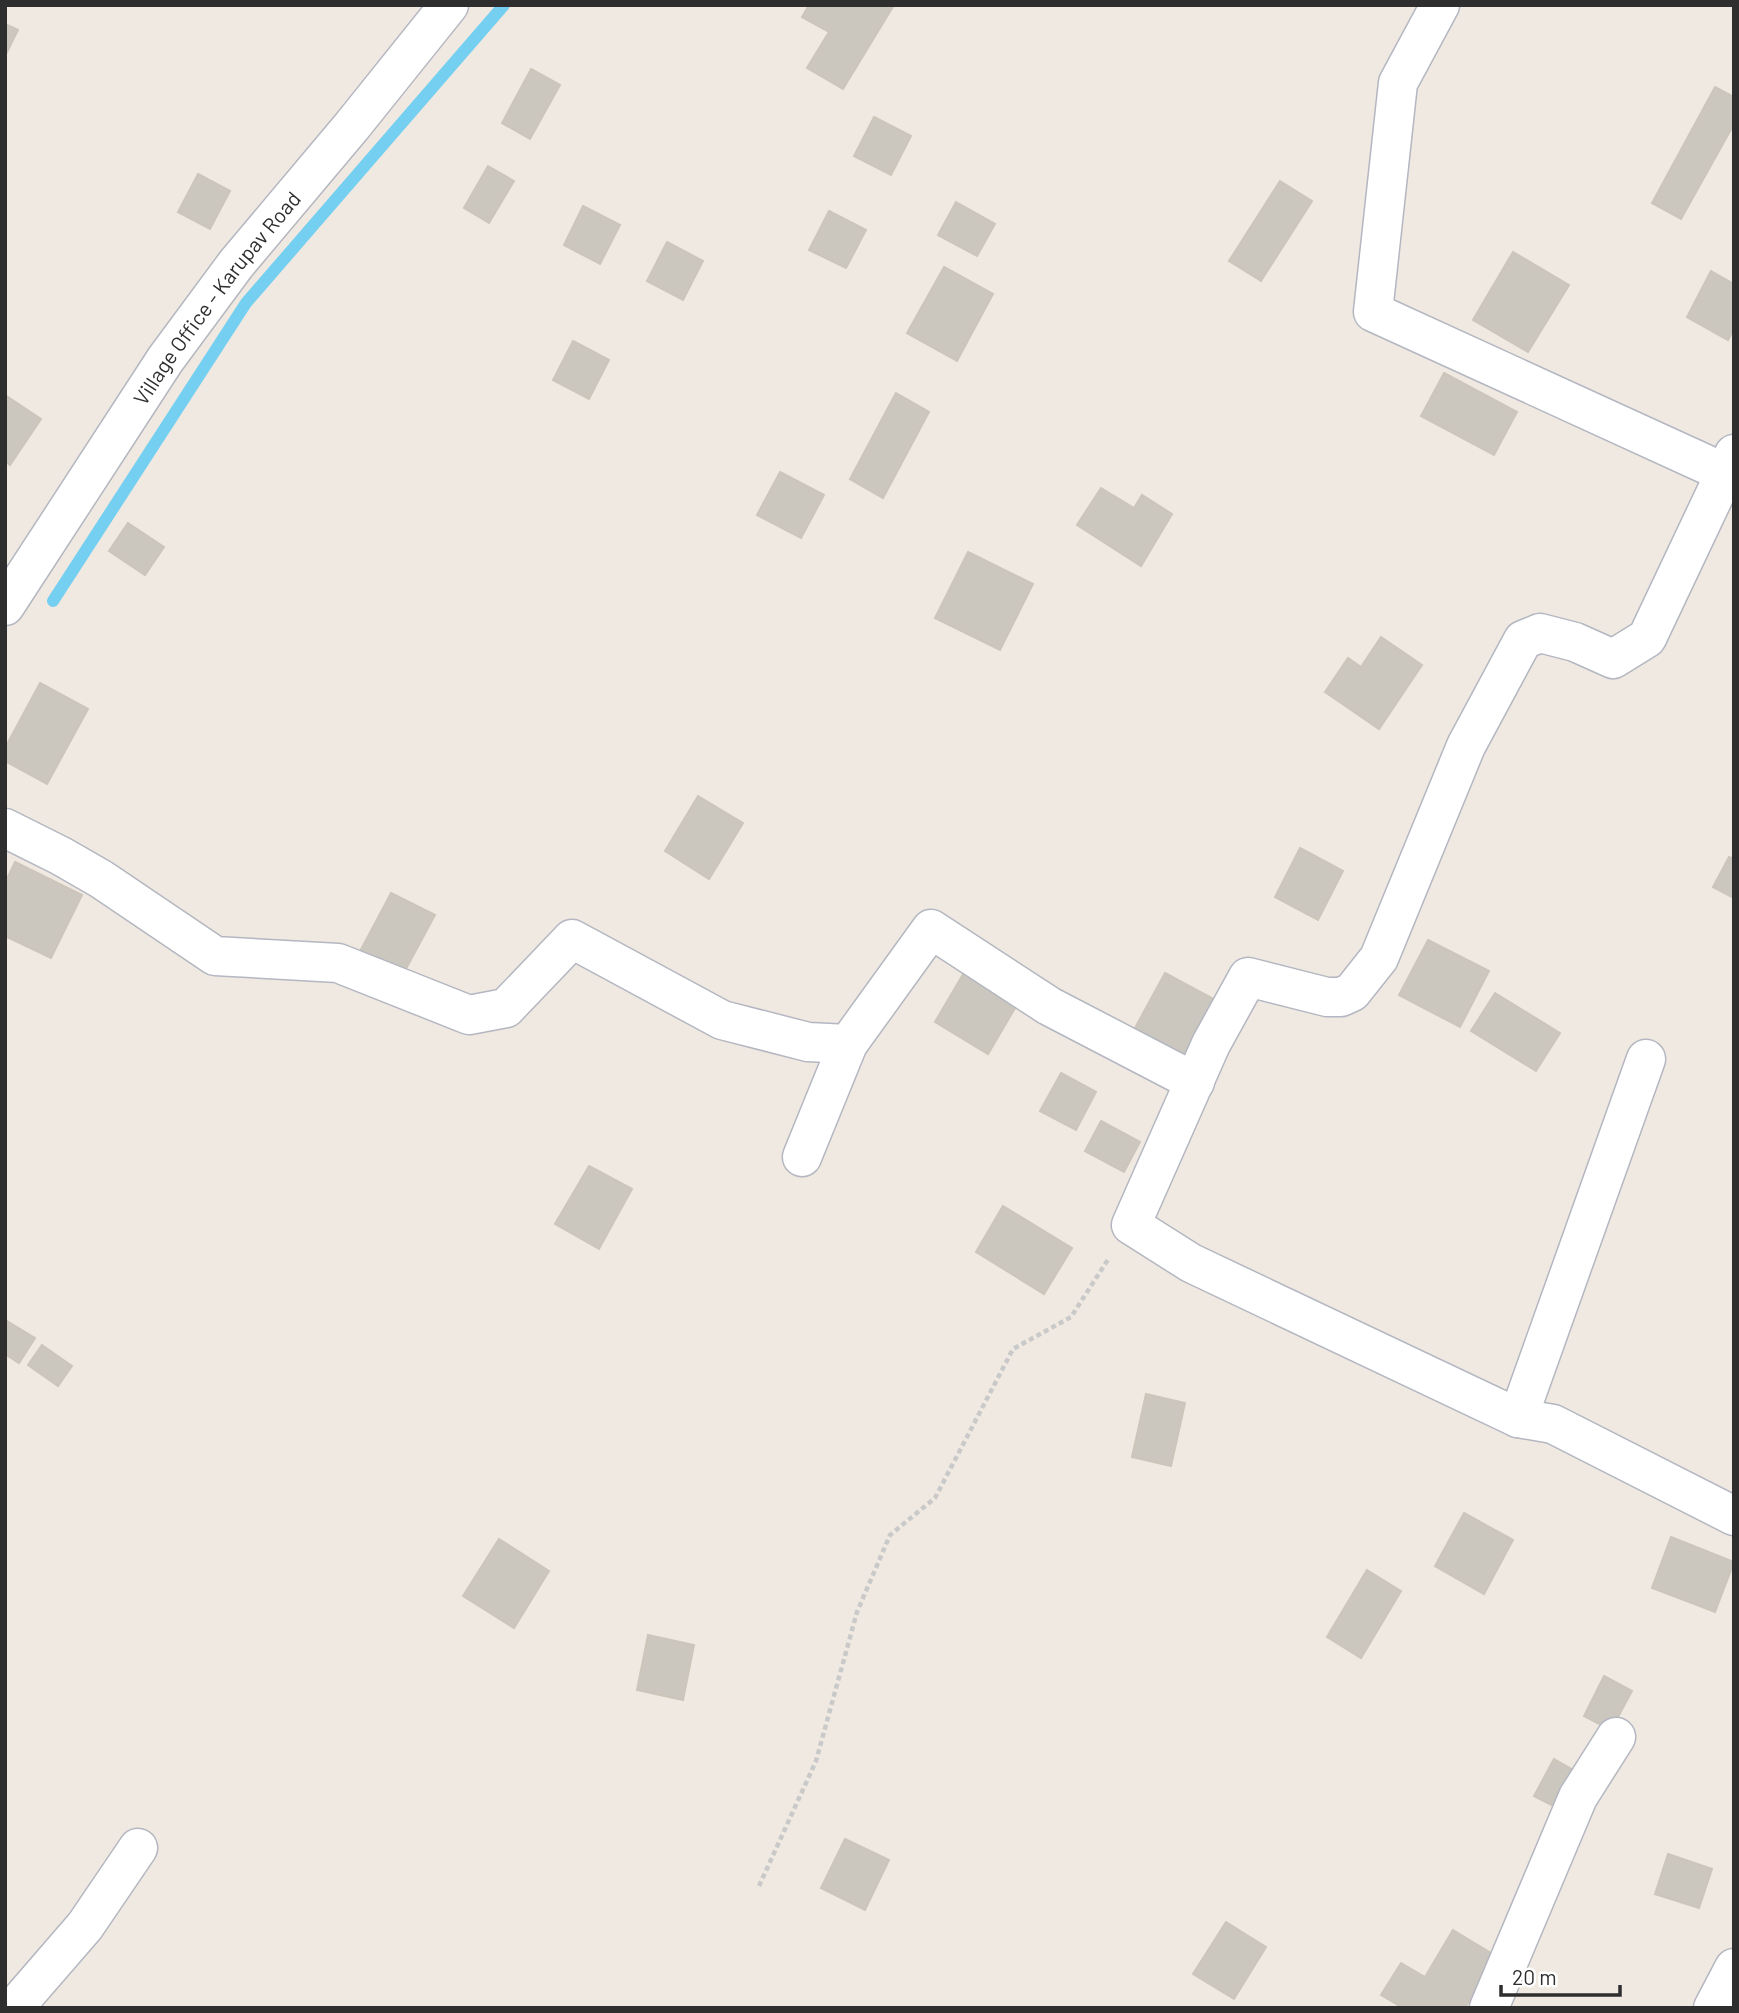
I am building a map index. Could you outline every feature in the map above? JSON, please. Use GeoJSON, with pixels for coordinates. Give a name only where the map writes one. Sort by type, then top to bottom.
{"type":"FeatureCollection","features":[{"type":"Feature","properties":{"kind":"street","name":"Village Office - Karupav Road"},"geometry":{"type":"LineString","coordinates":[[5,606],[164,360],[236,264],[449,5]]}},
{"type":"Feature","properties":{"kind":"street"},"geometry":{"type":"LineString","coordinates":[[1440,5],[1398,83],[1373,312],[1729,463],[1647,638],[1613,659],[1575,642],[1540,633],[1523,640],[1466,746],[1379,958],[1352,992],[1341,997],[1327,997],[1248,977],[1211,1044],[1131,1225],[1191,1264],[1518,1418],[1553,1424],[1734,1516]]}},
{"type":"Feature","properties":{"kind":"street"},"geometry":{"type":"LineString","coordinates":[[5,828],[101,879],[215,956],[338,963],[468,1014],[506,1007],[572,939],[722,1020],[808,1042],[848,1044]]}},
{"type":"Feature","properties":{"kind":"street"},"geometry":{"type":"LineString","coordinates":[[802,1157],[848,1044],[931,929],[1049,1006],[1195,1082]]}},
{"type":"Feature","properties":{"kind":"street"},"geometry":{"type":"LineString","coordinates":[[1518,1418],[1646,1059]]}},
{"type":"Feature","properties":{"kind":"street"},"geometry":{"type":"LineString","coordinates":[[1489,2008],[1578,1797],[1616,1737]]}},
{"type":"Feature","properties":{"kind":"street"},"geometry":{"type":"LineString","coordinates":[[14,2008],[85,1926],[138,1847]]}},
{"type":"Feature","properties":{"kind":"street"},"geometry":{"type":"LineString","coordinates":[[1713,2008],[1734,1968]]}},
{"type":"Feature","properties":{"kind":"path"},"geometry":{"type":"LineString","coordinates":[[759,1886],[816,1760],[858,1612],[890,1535],[935,1498],[1013,1349],[1071,1317],[1131,1225]]}},
{"type":"Feature","properties":{"kind":"building"},"geometry":{"type":"Polygon","coordinates":[[[809,5],[894,5],[843,89],[807,68],[829,32],[802,17],[809,5]]]}},
{"type":"Feature","properties":{"kind":"building"},"geometry":{"type":"Polygon","coordinates":[[[5,24],[18,30],[5,56],[5,24]]]}},
{"type":"Feature","properties":{"kind":"building"},"geometry":{"type":"Polygon","coordinates":[[[531,69],[560,85],[530,139],[502,123],[531,69]]]}},
{"type":"Feature","properties":{"kind":"building"},"geometry":{"type":"Polygon","coordinates":[[[1715,87],[1734,97],[1734,124],[1681,219],[1652,203],[1715,87]]]}},
{"type":"Feature","properties":{"kind":"building"},"geometry":{"type":"Polygon","coordinates":[[[874,117],[911,136],[891,175],[854,156],[874,117]]]}},
{"type":"Feature","properties":{"kind":"building"},"geometry":{"type":"Polygon","coordinates":[[[488,166],[514,181],[489,223],[464,208],[488,166]]]}},
{"type":"Feature","properties":{"kind":"building"},"geometry":{"type":"Polygon","coordinates":[[[198,174],[230,191],[210,229],[178,212],[198,174]]]}},
{"type":"Feature","properties":{"kind":"building"},"geometry":{"type":"Polygon","coordinates":[[[1280,181],[1312,201],[1261,281],[1229,261],[1280,181]]]}},
{"type":"Feature","properties":{"kind":"building"},"geometry":{"type":"Polygon","coordinates":[[[956,202],[995,224],[977,256],[938,235],[956,202]]]}},
{"type":"Feature","properties":{"kind":"building"},"geometry":{"type":"Polygon","coordinates":[[[583,206],[620,225],[600,264],[564,245],[583,206]]]}},
{"type":"Feature","properties":{"kind":"building"},"geometry":{"type":"Polygon","coordinates":[[[829,211],[866,230],[846,268],[809,250],[829,211]]]}},
{"type":"Feature","properties":{"kind":"building"},"geometry":{"type":"Polygon","coordinates":[[[667,242],[703,261],[683,300],[647,281],[667,242]]]}},
{"type":"Feature","properties":{"kind":"building"},"geometry":{"type":"Polygon","coordinates":[[[1513,252],[1569,285],[1528,352],[1473,320],[1513,252]]]}},
{"type":"Feature","properties":{"kind":"building"},"geometry":{"type":"Polygon","coordinates":[[[944,267],[993,294],[957,361],[907,333],[944,267]]]}},
{"type":"Feature","properties":{"kind":"building"},"geometry":{"type":"Polygon","coordinates":[[[1711,271],[1734,284],[1734,328],[1728,340],[1687,317],[1711,271]]]}},
{"type":"Feature","properties":{"kind":"building"},"geometry":{"type":"Polygon","coordinates":[[[573,341],[609,360],[589,399],[553,380],[573,341]]]}},
{"type":"Feature","properties":{"kind":"building"},"geometry":{"type":"Polygon","coordinates":[[[1444,373],[1517,412],[1494,455],[1421,416],[1444,373]]]}},
{"type":"Feature","properties":{"kind":"building"},"geometry":{"type":"Polygon","coordinates":[[[896,393],[929,412],[883,498],[850,479],[896,393]]]}},
{"type":"Feature","properties":{"kind":"building"},"geometry":{"type":"Polygon","coordinates":[[[5,395],[41,419],[10,465],[5,461],[5,395]]]}},
{"type":"Feature","properties":{"kind":"building"},"geometry":{"type":"Polygon","coordinates":[[[780,472],[824,495],[801,538],[757,515],[780,472]]]}},
{"type":"Feature","properties":{"kind":"building"},"geometry":{"type":"Polygon","coordinates":[[[1101,488],[1134,508],[1142,495],[1172,514],[1141,566],[1077,525],[1101,488]]]}},
{"type":"Feature","properties":{"kind":"building"},"geometry":{"type":"Polygon","coordinates":[[[128,523],[164,547],[145,575],[109,551],[128,523]]]}},
{"type":"Feature","properties":{"kind":"building"},"geometry":{"type":"Polygon","coordinates":[[[968,552],[1033,584],[1000,650],[935,618],[968,552]]]}},
{"type":"Feature","properties":{"kind":"building"},"geometry":{"type":"Polygon","coordinates":[[[1381,637],[1422,665],[1379,729],[1325,692],[1348,658],[1361,667],[1381,637]]]}},
{"type":"Feature","properties":{"kind":"building"},"geometry":{"type":"Polygon","coordinates":[[[40,683],[88,709],[47,784],[5,761],[5,748],[40,683]]]}},
{"type":"Feature","properties":{"kind":"building"},"geometry":{"type":"Polygon","coordinates":[[[698,796],[743,823],[709,879],[665,851],[698,796]]]}},
{"type":"Feature","properties":{"kind":"building"},"geometry":{"type":"Polygon","coordinates":[[[1300,848],[1343,871],[1318,920],[1275,897],[1300,848]]]}},
{"type":"Feature","properties":{"kind":"building"},"geometry":{"type":"Polygon","coordinates":[[[1729,857],[1734,859],[1734,898],[1713,887],[1729,857]]]}},
{"type":"Feature","properties":{"kind":"building"},"geometry":{"type":"Polygon","coordinates":[[[15,862],[82,895],[51,958],[5,936],[5,883],[15,862]]]}},
{"type":"Feature","properties":{"kind":"building"},"geometry":{"type":"Polygon","coordinates":[[[391,893],[435,915],[400,980],[357,957],[391,893]]]}},
{"type":"Feature","properties":{"kind":"building"},"geometry":{"type":"Polygon","coordinates":[[[1428,940],[1489,971],[1460,1027],[1399,995],[1428,940]]]}},
{"type":"Feature","properties":{"kind":"building"},"geometry":{"type":"Polygon","coordinates":[[[965,971],[1018,1003],[988,1054],[935,1022],[965,971]]]}},
{"type":"Feature","properties":{"kind":"building"},"geometry":{"type":"Polygon","coordinates":[[[1165,973],[1217,1001],[1181,1068],[1129,1039],[1165,973]]]}},
{"type":"Feature","properties":{"kind":"building"},"geometry":{"type":"Polygon","coordinates":[[[1495,993],[1560,1033],[1536,1071],[1471,1031],[1495,993]]]}},
{"type":"Feature","properties":{"kind":"building"},"geometry":{"type":"Polygon","coordinates":[[[1061,1073],[1096,1092],[1076,1130],[1040,1111],[1061,1073]]]}},
{"type":"Feature","properties":{"kind":"building"},"geometry":{"type":"Polygon","coordinates":[[[1101,1121],[1140,1142],[1124,1172],[1085,1151],[1101,1121]]]}},
{"type":"Feature","properties":{"kind":"building"},"geometry":{"type":"Polygon","coordinates":[[[589,1166],[632,1189],[599,1249],[555,1224],[589,1166]]]}},
{"type":"Feature","properties":{"kind":"building"},"geometry":{"type":"Polygon","coordinates":[[[1003,1206],[1072,1248],[1044,1294],[976,1252],[1003,1206]]]}},
{"type":"Feature","properties":{"kind":"building"},"geometry":{"type":"Polygon","coordinates":[[[7,1321],[35,1338],[19,1363],[5,1354],[7,1321]]]}},
{"type":"Feature","properties":{"kind":"building"},"geometry":{"type":"Polygon","coordinates":[[[42,1345],[72,1366],[58,1386],[28,1365],[42,1345]]]}},
{"type":"Feature","properties":{"kind":"building"},"geometry":{"type":"Polygon","coordinates":[[[1146,1394],[1185,1403],[1171,1466],[1132,1457],[1146,1394]]]}},
{"type":"Feature","properties":{"kind":"building"},"geometry":{"type":"Polygon","coordinates":[[[1464,1513],[1513,1540],[1484,1594],[1435,1566],[1464,1513]]]}},
{"type":"Feature","properties":{"kind":"building"},"geometry":{"type":"Polygon","coordinates":[[[1671,1537],[1734,1562],[1715,1612],[1652,1588],[1671,1537]]]}},
{"type":"Feature","properties":{"kind":"building"},"geometry":{"type":"Polygon","coordinates":[[[499,1539],[549,1571],[514,1628],[463,1596],[499,1539]]]}},
{"type":"Feature","properties":{"kind":"building"},"geometry":{"type":"Polygon","coordinates":[[[1367,1570],[1401,1591],[1361,1658],[1327,1637],[1367,1570]]]}},
{"type":"Feature","properties":{"kind":"building"},"geometry":{"type":"Polygon","coordinates":[[[648,1635],[694,1645],[683,1700],[637,1690],[648,1635]]]}},
{"type":"Feature","properties":{"kind":"building"},"geometry":{"type":"Polygon","coordinates":[[[1604,1676],[1632,1691],[1611,1730],[1584,1716],[1604,1676]]]}},
{"type":"Feature","properties":{"kind":"building"},"geometry":{"type":"Polygon","coordinates":[[[1554,1759],[1580,1774],[1561,1810],[1534,1796],[1554,1759]]]}},
{"type":"Feature","properties":{"kind":"building"},"geometry":{"type":"Polygon","coordinates":[[[845,1839],[889,1860],[865,1910],[821,1888],[845,1839]]]}},
{"type":"Feature","properties":{"kind":"building"},"geometry":{"type":"Polygon","coordinates":[[[1668,1854],[1712,1869],[1699,1908],[1655,1894],[1668,1854]]]}},
{"type":"Feature","properties":{"kind":"building"},"geometry":{"type":"Polygon","coordinates":[[[1226,1922],[1266,1947],[1234,1999],[1193,1974],[1226,1922]]]}},
{"type":"Feature","properties":{"kind":"building"},"geometry":{"type":"Polygon","coordinates":[[[1453,1930],[1496,1956],[1465,2008],[1403,2008],[1381,1995],[1401,1963],[1425,1977],[1453,1930]]]}},
{"type":"Feature","properties":{"kind":"waterway"},"geometry":{"type":"LineString","coordinates":[[53,601],[246,303],[504,5]]}}]}
